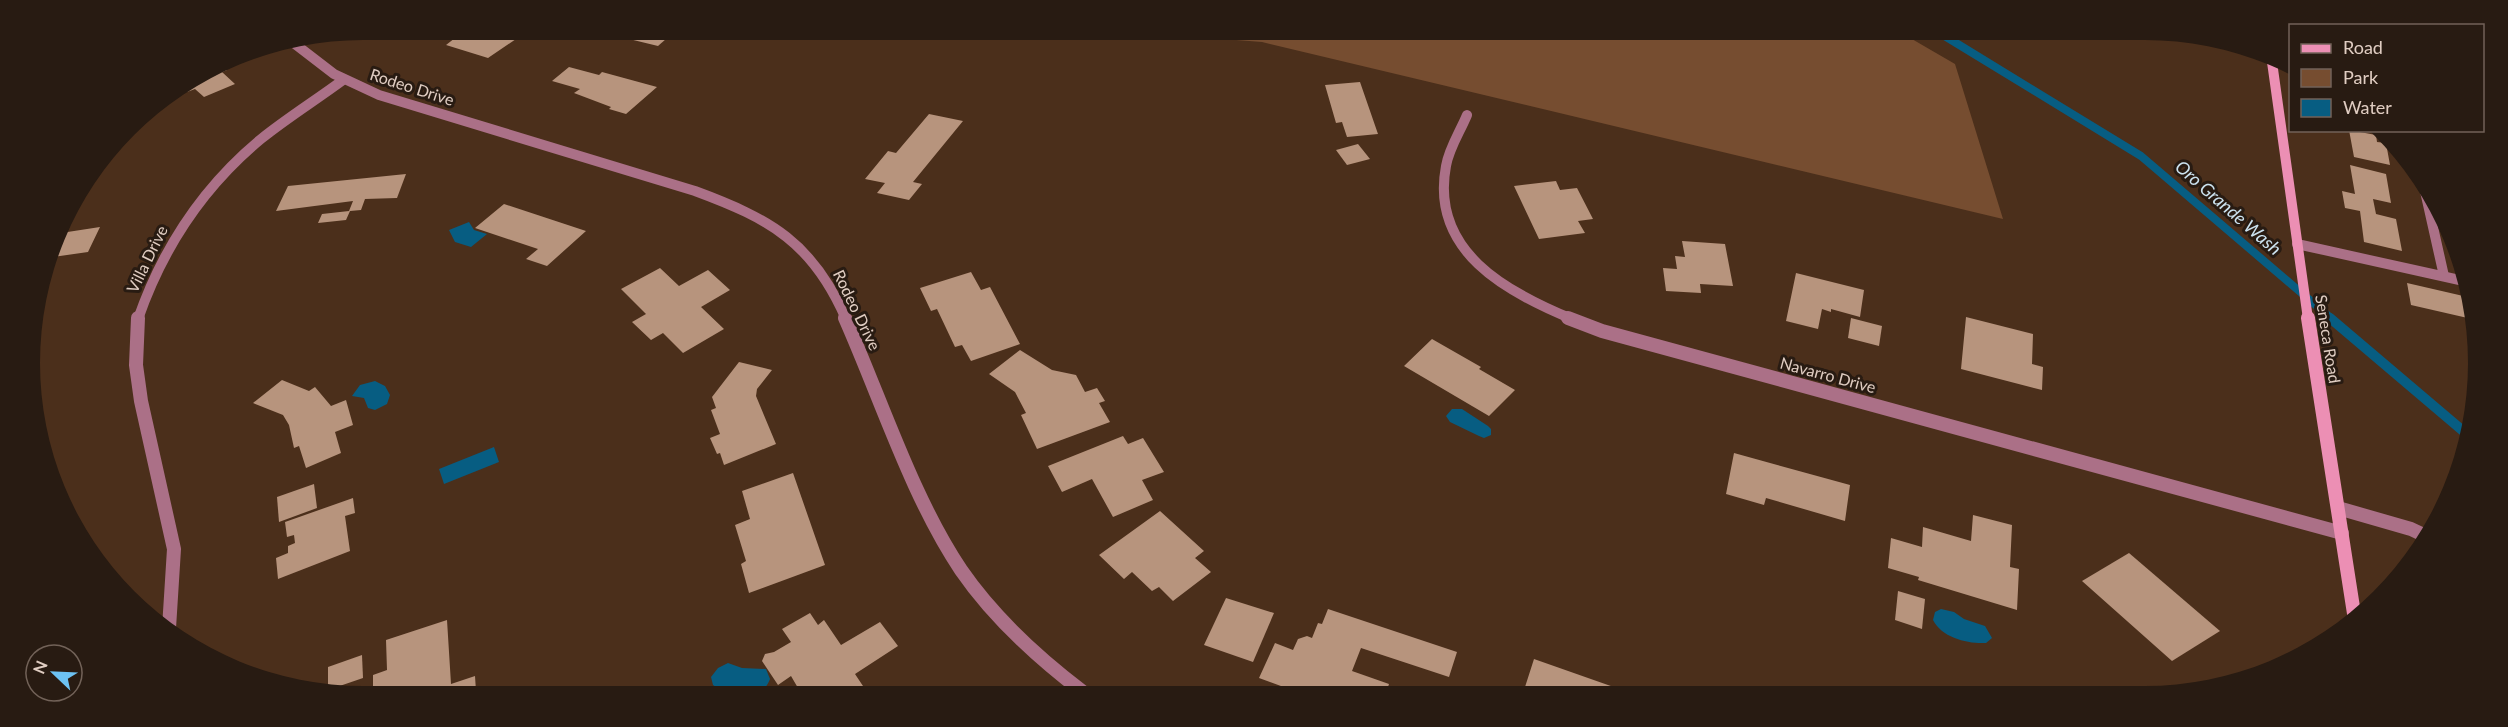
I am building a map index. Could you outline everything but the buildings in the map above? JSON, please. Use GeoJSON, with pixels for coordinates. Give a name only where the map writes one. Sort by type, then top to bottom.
{"type":"FeatureCollection","features":[{"type":"Feature","properties":{"kind":"main road","name":"Seneca Road"},"geometry":{"type":"LineString","coordinates":[[2273,67],[2297,246],[2353,609]]}},
{"type":"Feature","properties":{"kind":"street","name":"Rodeo Drive"},"geometry":{"type":"LineString","coordinates":[[299,47],[319,65],[343,80],[383,96],[695,191],[730,203],[776,228],[811,259],[834,293],[925,505],[951,553],[995,613],[1052,668],[1075,686]]}},
{"type":"Feature","properties":{"kind":"street","name":"Villa Drive"},"geometry":{"type":"LineString","coordinates":[[169,622],[174,549],[141,402],[136,365],[137,321],[152,279],[186,219],[225,174],[260,140],[343,80]]}},
{"type":"Feature","properties":{"kind":"street","name":"Navarro Drive"},"geometry":{"type":"LineString","coordinates":[[1467,115],[1445,168],[1444,198],[1451,232],[1469,257],[1497,283],[1544,309],[1602,331],[2342,533]]}},
{"type":"Feature","properties":{"kind":"street"},"geometry":{"type":"LineString","coordinates":[[2430,213],[2444,276]]}},
{"type":"Feature","properties":{"kind":"street"},"geometry":{"type":"LineString","coordinates":[[2297,246],[2456,279]]}},
{"type":"Feature","properties":{"kind":"street"},"geometry":{"type":"LineString","coordinates":[[2338,508],[2419,533]]}},
{"type":"Feature","properties":{"kind":"green space"},"geometry":{"type":"Polygon","coordinates":[[[1236,40],[1914,40],[1955,64],[2003,219],[1262,42],[1236,40]]]}},
{"type":"Feature","properties":{"kind":"water"},"geometry":{"type":"Polygon","coordinates":[[[469,222],[474,230],[487,234],[471,247],[455,242],[449,230],[469,222]]]}},
{"type":"Feature","properties":{"kind":"water"},"geometry":{"type":"Polygon","coordinates":[[[375,381],[385,386],[390,395],[387,404],[375,410],[368,408],[364,398],[352,396],[360,385],[375,381]]]}},
{"type":"Feature","properties":{"kind":"water"},"geometry":{"type":"Polygon","coordinates":[[[1452,409],[1462,409],[1488,426],[1491,429],[1491,435],[1484,438],[1450,422],[1446,416],[1452,409]]]}},
{"type":"Feature","properties":{"kind":"water"},"geometry":{"type":"Polygon","coordinates":[[[494,447],[499,462],[444,484],[439,469],[494,447]]]}},
{"type":"Feature","properties":{"kind":"water"},"geometry":{"type":"Polygon","coordinates":[[[1941,609],[1954,612],[1964,619],[1985,626],[1992,638],[1986,643],[1956,639],[1943,631],[1933,620],[1935,612],[1941,609]]]}},
{"type":"Feature","properties":{"kind":"water"},"geometry":{"type":"Polygon","coordinates":[[[728,663],[742,668],[766,669],[770,679],[766,686],[715,686],[711,677],[718,668],[728,663]]]}},
{"type":"Feature","properties":{"kind":"waterway","name":"Oro Grande Wash"},"geometry":{"type":"LineString","coordinates":[[1951,40],[2141,156],[2332,319]]}},
{"type":"Feature","properties":{"kind":"waterway","name":"Oro Grande Wash"},"geometry":{"type":"LineString","coordinates":[[2330,318],[2461,429]]}}]}
